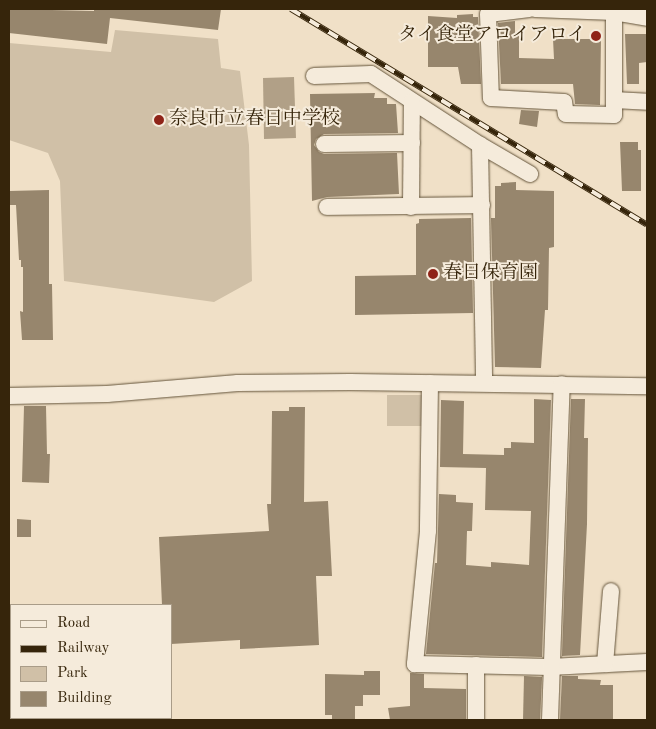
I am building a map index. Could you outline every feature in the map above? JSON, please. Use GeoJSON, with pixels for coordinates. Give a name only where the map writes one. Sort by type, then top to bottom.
{"type":"FeatureCollection","features":[{"type":"Feature","properties":{"kind":"street"},"geometry":{"type":"LineString","coordinates":[[529,9],[488,14],[491,98],[564,102],[566,114],[614,115],[614,12]]}},
{"type":"Feature","properties":{"kind":"street"},"geometry":{"type":"LineString","coordinates":[[535,9],[614,12],[647,18]]}},
{"type":"Feature","properties":{"kind":"street"},"geometry":{"type":"LineString","coordinates":[[314,76],[371,74],[480,145],[530,174]]}},
{"type":"Feature","properties":{"kind":"street"},"geometry":{"type":"LineString","coordinates":[[614,100],[647,102]]}},
{"type":"Feature","properties":{"kind":"street"},"geometry":{"type":"LineString","coordinates":[[411,207],[412,102]]}},
{"type":"Feature","properties":{"kind":"street"},"geometry":{"type":"LineString","coordinates":[[324,144],[412,143]]}},
{"type":"Feature","properties":{"kind":"street"},"geometry":{"type":"LineString","coordinates":[[480,145],[484,382]]}},
{"type":"Feature","properties":{"kind":"street"},"geometry":{"type":"LineString","coordinates":[[327,208],[482,205]]}},
{"type":"Feature","properties":{"kind":"street"},"geometry":{"type":"LineString","coordinates":[[9,396],[108,394],[238,383],[484,382],[647,386]]}},
{"type":"Feature","properties":{"kind":"street"},"geometry":{"type":"LineString","coordinates":[[430,383],[428,531],[415,664],[550,667],[647,662]]}},
{"type":"Feature","properties":{"kind":"street"},"geometry":{"type":"LineString","coordinates":[[550,720],[550,667],[562,384]]}},
{"type":"Feature","properties":{"kind":"street"},"geometry":{"type":"LineString","coordinates":[[605,664],[611,591]]}},
{"type":"Feature","properties":{"kind":"street"},"geometry":{"type":"LineString","coordinates":[[476,665],[476,720]]}},
{"type":"Feature","properties":{"kind":"green space","name":"奈良市立春日中学校"},"geometry":{"type":"Polygon","coordinates":[[[115,30],[218,39],[221,68],[240,71],[249,145],[252,281],[214,302],[64,281],[60,181],[48,153],[9,140],[9,43],[111,52],[115,30]]]}},
{"type":"Feature","properties":{"kind":"green space"},"geometry":{"type":"Polygon","coordinates":[[[387,395],[430,395],[430,426],[387,426],[387,395]]]}},
{"type":"Feature","properties":{"kind":"shaded area"},"geometry":{"type":"Polygon","coordinates":[[[294,77],[296,138],[264,139],[263,78],[294,77]]]}},
{"type":"Feature","properties":{"kind":"building"},"geometry":{"type":"Polygon","coordinates":[[[9,9],[94,11],[94,9],[221,9],[218,30],[110,18],[107,44],[9,33],[9,9]]]}},
{"type":"Feature","properties":{"kind":"building"},"geometry":{"type":"Polygon","coordinates":[[[473,14],[473,17],[478,17],[481,84],[461,84],[458,67],[428,67],[428,16],[457,18],[457,15],[473,14]]]}},
{"type":"Feature","properties":{"kind":"building"},"geometry":{"type":"Polygon","coordinates":[[[515,21],[515,33],[519,33],[519,58],[554,59],[553,39],[601,39],[600,105],[575,104],[573,84],[501,84],[498,23],[515,21]]]}},
{"type":"Feature","properties":{"kind":"building"},"geometry":{"type":"Polygon","coordinates":[[[625,34],[647,34],[647,62],[639,63],[639,84],[627,84],[625,34]]]}},
{"type":"Feature","properties":{"kind":"building"},"geometry":{"type":"Polygon","coordinates":[[[375,93],[374,98],[387,98],[387,104],[396,104],[398,133],[324,134],[316,139],[314,145],[319,152],[324,154],[397,153],[399,194],[327,197],[312,201],[310,94],[375,93]]]}},
{"type":"Feature","properties":{"kind":"building"},"geometry":{"type":"Polygon","coordinates":[[[521,110],[539,111],[537,127],[519,124],[521,110]]]}},
{"type":"Feature","properties":{"kind":"building"},"geometry":{"type":"Polygon","coordinates":[[[620,142],[638,142],[638,150],[641,150],[641,191],[622,191],[620,142]]]}},
{"type":"Feature","properties":{"kind":"building"},"geometry":{"type":"Polygon","coordinates":[[[516,182],[516,190],[554,191],[554,247],[549,248],[548,310],[545,310],[541,368],[495,367],[491,218],[495,218],[495,186],[501,186],[501,183],[516,182]]]}},
{"type":"Feature","properties":{"kind":"building"},"geometry":{"type":"Polygon","coordinates":[[[49,190],[49,284],[52,284],[53,340],[22,340],[20,311],[23,312],[23,267],[21,267],[21,260],[19,260],[16,205],[9,205],[9,191],[49,190]]]}},
{"type":"Feature","properties":{"kind":"building"},"geometry":{"type":"Polygon","coordinates":[[[471,218],[473,313],[355,315],[355,276],[416,275],[416,224],[419,223],[419,219],[471,218]]]}},
{"type":"Feature","properties":{"kind":"building"},"geometry":{"type":"Polygon","coordinates":[[[534,399],[551,400],[542,657],[426,654],[435,563],[437,563],[439,494],[456,495],[456,502],[473,503],[472,531],[467,531],[466,565],[491,567],[491,562],[529,565],[531,511],[485,510],[486,468],[440,467],[441,400],[464,401],[463,454],[504,455],[504,448],[511,448],[511,442],[534,443],[534,399]]]}},
{"type":"Feature","properties":{"kind":"building"},"geometry":{"type":"Polygon","coordinates":[[[571,399],[585,399],[584,438],[588,438],[587,524],[580,655],[562,656],[571,399]]]}},
{"type":"Feature","properties":{"kind":"building"},"geometry":{"type":"Polygon","coordinates":[[[24,406],[46,406],[47,454],[50,454],[49,483],[22,482],[24,406]]]}},
{"type":"Feature","properties":{"kind":"building"},"geometry":{"type":"Polygon","coordinates":[[[289,407],[305,407],[304,502],[328,501],[332,576],[316,576],[319,645],[240,649],[240,640],[172,644],[172,604],[162,604],[159,537],[269,531],[267,504],[271,504],[272,411],[289,411],[289,407]]]}},
{"type":"Feature","properties":{"kind":"building"},"geometry":{"type":"Polygon","coordinates":[[[17,519],[31,520],[31,537],[17,537],[17,519]]]}},
{"type":"Feature","properties":{"kind":"building"},"geometry":{"type":"Polygon","coordinates":[[[364,671],[380,671],[380,695],[363,695],[363,706],[355,706],[355,720],[332,720],[332,715],[325,715],[325,674],[364,675],[364,671]]]}},
{"type":"Feature","properties":{"kind":"building"},"geometry":{"type":"Polygon","coordinates":[[[410,673],[424,674],[424,688],[466,689],[466,720],[390,720],[388,708],[410,706],[410,673]]]}},
{"type":"Feature","properties":{"kind":"building"},"geometry":{"type":"Polygon","coordinates":[[[524,676],[542,677],[540,720],[523,720],[524,676]]]}},
{"type":"Feature","properties":{"kind":"building"},"geometry":{"type":"Polygon","coordinates":[[[562,676],[578,676],[578,679],[601,680],[600,685],[613,685],[613,720],[560,720],[562,676]]]}},
{"type":"Feature","properties":{"kind":"railway"},"geometry":{"type":"LineString","coordinates":[[291,9],[647,225]]}},
{"type":"Feature","properties":{"kind":"place","name":"タイ食堂アロイアロイ"},"geometry":{"type":"Point","coordinates":[596,36]}},
{"type":"Feature","properties":{"kind":"place","name":"奈良市立春日中学校"},"geometry":{"type":"Point","coordinates":[159,120]}},
{"type":"Feature","properties":{"kind":"place","name":"春日保育園"},"geometry":{"type":"Point","coordinates":[433,274]}}]}
